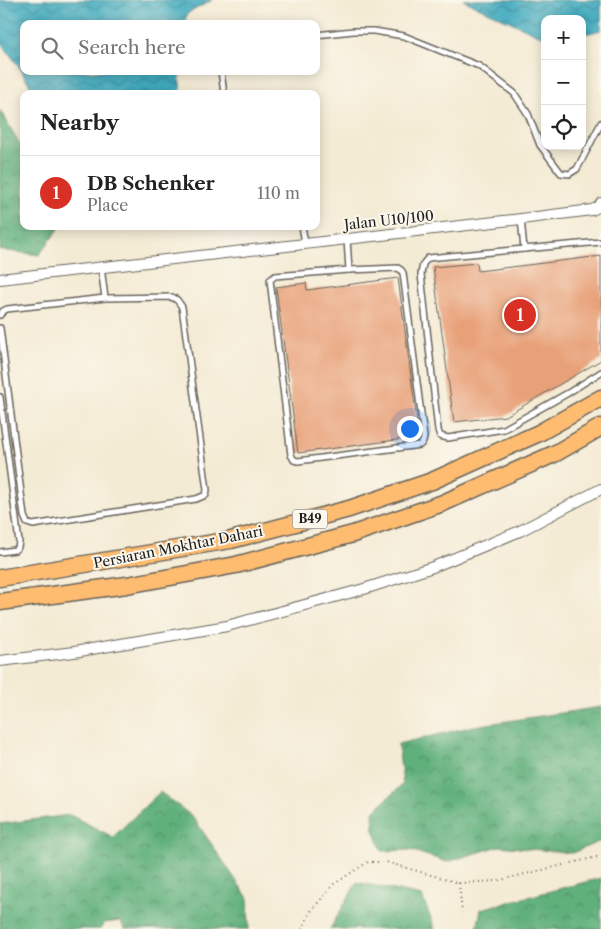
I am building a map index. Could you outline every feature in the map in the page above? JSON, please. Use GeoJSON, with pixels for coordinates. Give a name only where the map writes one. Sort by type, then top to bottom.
{"type":"FeatureCollection","features":[{"type":"Feature","properties":{"kind":"main road","name":"Persiaran Mokhtar Dahari"},"geometry":{"type":"LineString","coordinates":[[0,578],[231,540],[348,509],[432,481],[540,433],[601,398]]}},
{"type":"Feature","properties":{"kind":"main road","name":"Persiaran Mokhtar Dahari"},"geometry":{"type":"LineString","coordinates":[[0,602],[127,585],[227,566],[352,534],[443,503],[556,453],[601,428]]}},
{"type":"Feature","properties":{"kind":"street","name":"Jalan U10/100"},"geometry":{"type":"LineString","coordinates":[[0,279],[521,219],[592,210],[601,204]]}},
{"type":"Feature","properties":{"kind":"street"},"geometry":{"type":"LineString","coordinates":[[0,661],[74,652],[227,626],[364,589],[433,567],[520,531],[601,489]]}},
{"type":"Feature","properties":{"kind":"lane"},"geometry":{"type":"LineString","coordinates":[[320,35],[374,30],[404,36],[479,66],[514,93],[528,114],[540,145],[561,173],[569,174],[577,169],[601,123]]}},
{"type":"Feature","properties":{"kind":"lane"},"geometry":{"type":"LineString","coordinates":[[222,75],[223,90]]}},
{"type":"Feature","properties":{"kind":"lane"},"geometry":{"type":"LineString","coordinates":[[521,219],[524,249]]}},
{"type":"Feature","properties":{"kind":"lane"},"geometry":{"type":"LineString","coordinates":[[303,230],[305,243]]}},
{"type":"Feature","properties":{"kind":"lane"},"geometry":{"type":"LineString","coordinates":[[347,239],[349,270]]}},
{"type":"Feature","properties":{"kind":"lane"},"geometry":{"type":"LineString","coordinates":[[601,242],[428,258],[423,264],[421,274],[440,436],[448,438],[504,429],[568,394],[601,372]]}},
{"type":"Feature","properties":{"kind":"lane"},"geometry":{"type":"LineString","coordinates":[[101,268],[105,298]]}},
{"type":"Feature","properties":{"kind":"lane"},"geometry":{"type":"LineString","coordinates":[[398,268],[403,273],[424,437],[423,442],[420,445],[294,460],[291,455],[270,280],[275,276],[349,270],[398,268]]}},
{"type":"Feature","properties":{"kind":"lane"},"geometry":{"type":"LineString","coordinates":[[0,315],[2,311],[8,309],[105,298],[172,297],[177,300],[182,307],[207,490],[206,495],[201,498],[33,525],[26,523],[0,328]]}},
{"type":"Feature","properties":{"kind":"lane"},"geometry":{"type":"LineString","coordinates":[[0,397],[19,542],[15,550],[0,552]]}},
{"type":"Feature","properties":{"kind":"path"},"geometry":{"type":"LineString","coordinates":[[302,929],[311,911],[334,884],[368,862],[386,862],[459,883],[496,881],[601,856]]}},
{"type":"Feature","properties":{"kind":"path"},"geometry":{"type":"LineString","coordinates":[[459,883],[462,913]]}},
{"type":"Feature","properties":{"kind":"green space"},"geometry":{"type":"Polygon","coordinates":[[[0,110],[20,144],[20,230],[58,230],[39,255],[0,250],[0,110]]]}},
{"type":"Feature","properties":{"kind":"green space"},"geometry":{"type":"Polygon","coordinates":[[[601,707],[601,841],[572,853],[499,846],[447,862],[410,850],[382,851],[374,830],[373,812],[403,784],[398,744],[474,726],[601,707]]]}},
{"type":"Feature","properties":{"kind":"green space"},"geometry":{"type":"Polygon","coordinates":[[[160,792],[193,817],[248,898],[249,929],[124,929],[121,921],[104,923],[101,929],[0,929],[0,824],[70,815],[113,837],[160,792]]]}},
{"type":"Feature","properties":{"kind":"green space"},"geometry":{"type":"Polygon","coordinates":[[[601,878],[601,929],[477,929],[481,909],[601,878]]]}},
{"type":"Feature","properties":{"kind":"green space"},"geometry":{"type":"Polygon","coordinates":[[[357,882],[422,896],[435,929],[330,929],[357,882]]]}},
{"type":"Feature","properties":{"kind":"water"},"geometry":{"type":"Polygon","coordinates":[[[0,0],[212,0],[187,14],[185,20],[20,20],[20,68],[0,42],[0,0]]]}},
{"type":"Feature","properties":{"kind":"water"},"geometry":{"type":"Polygon","coordinates":[[[463,0],[601,0],[601,30],[586,34],[586,15],[541,15],[541,36],[463,0]]]}},
{"type":"Feature","properties":{"kind":"water"},"geometry":{"type":"Polygon","coordinates":[[[24,75],[179,75],[181,90],[33,90],[24,75]]]}},
{"type":"Feature","properties":{"kind":"building"},"geometry":{"type":"Polygon","coordinates":[[[601,256],[601,360],[506,416],[454,422],[433,267],[477,263],[478,271],[601,256]]]}},
{"type":"Feature","properties":{"kind":"building"},"geometry":{"type":"Polygon","coordinates":[[[398,278],[419,437],[298,453],[276,287],[306,283],[307,290],[398,278]]]}},
{"type":"Feature","properties":{"kind":"place","name":"DB Schenker"},"geometry":{"type":"Point","coordinates":[520,315]}}]}
